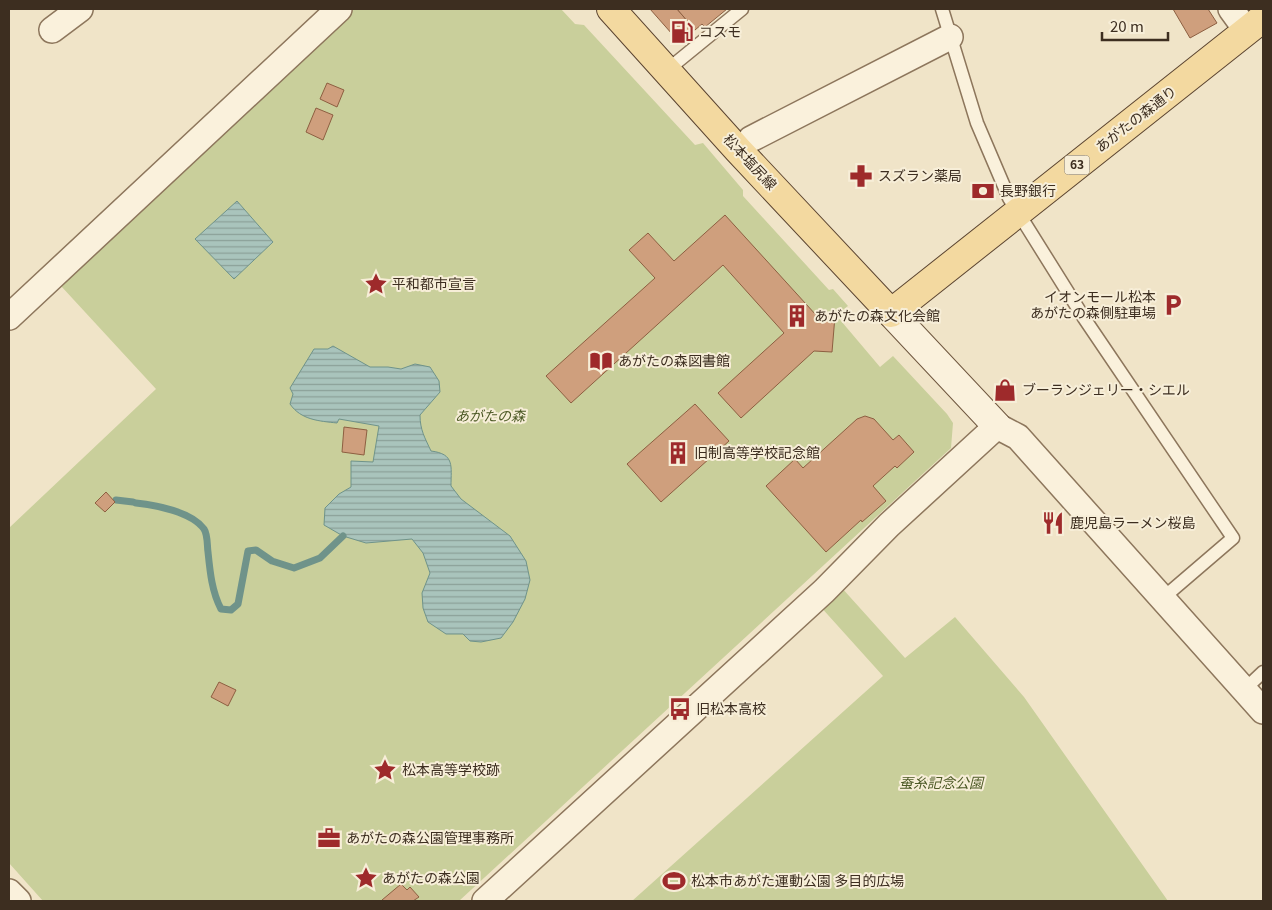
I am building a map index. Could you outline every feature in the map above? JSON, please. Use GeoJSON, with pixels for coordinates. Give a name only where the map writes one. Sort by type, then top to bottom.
{"type":"FeatureCollection","features":[{"type":"Feature","properties":{"kind":"main road","name":"松本塩尻線"},"geometry":{"type":"LineString","coordinates":[[611,9],[666,71],[892,313]]}},
{"type":"Feature","properties":{"kind":"main road","name":"あがたの森通り"},"geometry":{"type":"LineString","coordinates":[[892,313],[1255,24]]}},
{"type":"Feature","properties":{"kind":"street"},"geometry":{"type":"LineString","coordinates":[[52,30],[80,9]]}},
{"type":"Feature","properties":{"kind":"street"},"geometry":{"type":"LineString","coordinates":[[9,317],[339,9]]}},
{"type":"Feature","properties":{"kind":"street"},"geometry":{"type":"LineString","coordinates":[[1231,9],[1255,24]]}},
{"type":"Feature","properties":{"kind":"street"},"geometry":{"type":"LineString","coordinates":[[751,139],[950,37]]}},
{"type":"Feature","properties":{"kind":"street"},"geometry":{"type":"LineString","coordinates":[[892,313],[997,426],[1018,437],[1263,711]]}},
{"type":"Feature","properties":{"kind":"street"},"geometry":{"type":"LineString","coordinates":[[485,901],[824,591],[889,525],[997,426]]}},
{"type":"Feature","properties":{"kind":"street"},"geometry":{"type":"LineString","coordinates":[[9,892],[18,901]]}},
{"type":"Feature","properties":{"kind":"lane"},"geometry":{"type":"LineString","coordinates":[[666,71],[742,9]]}},
{"type":"Feature","properties":{"kind":"lane"},"geometry":{"type":"LineString","coordinates":[[942,9],[977,124],[1009,198],[1084,318],[1233,538],[1163,598]]}},
{"type":"Feature","properties":{"kind":"lane"},"geometry":{"type":"LineString","coordinates":[[1244,690],[1263,672]]}},
{"type":"Feature","properties":{"kind":"green space","name":"あがたの森"},"geometry":{"type":"Polygon","coordinates":[[[354,9],[561,9],[575,24],[584,25],[695,145],[703,143],[743,190],[743,196],[829,290],[833,289],[848,306],[836,315],[880,367],[893,356],[947,414],[953,423],[951,448],[459,901],[43,901],[9,863],[9,528],[156,389],[61,286],[224,128],[354,9]]]}},
{"type":"Feature","properties":{"kind":"green space","name":"蚕糸記念公園"},"geometry":{"type":"Polygon","coordinates":[[[841,587],[905,658],[955,617],[1024,697],[1168,901],[632,901],[883,676],[819,605],[841,587]]]}},
{"type":"Feature","properties":{"kind":"water"},"geometry":{"type":"Polygon","coordinates":[[[237,201],[273,242],[234,279],[195,239],[237,201]]]}},
{"type":"Feature","properties":{"kind":"water"},"geometry":{"type":"Polygon","coordinates":[[[333,346],[370,367],[401,369],[415,364],[430,367],[439,381],[440,392],[420,415],[422,430],[431,451],[448,458],[451,467],[451,486],[461,499],[510,536],[526,561],[530,580],[525,599],[513,622],[501,638],[481,642],[470,641],[463,634],[446,634],[428,622],[423,608],[422,593],[430,573],[423,553],[412,539],[366,543],[343,536],[324,525],[325,508],[339,494],[351,487],[351,461],[373,462],[379,426],[339,419],[337,423],[317,420],[305,417],[290,404],[293,394],[290,388],[314,349],[328,349],[333,346]]]}},
{"type":"Feature","properties":{"kind":"building"},"geometry":{"type":"Polygon","coordinates":[[[650,9],[677,9],[695,30],[680,43],[650,9]]]}},
{"type":"Feature","properties":{"kind":"building"},"geometry":{"type":"Polygon","coordinates":[[[677,9],[727,9],[705,27],[702,24],[695,30],[677,9]]]}},
{"type":"Feature","properties":{"kind":"building"},"geometry":{"type":"Polygon","coordinates":[[[1173,9],[1208,9],[1217,23],[1190,38],[1173,9]]]}},
{"type":"Feature","properties":{"kind":"building"},"geometry":{"type":"Polygon","coordinates":[[[327,83],[344,90],[337,107],[320,99],[327,83]]]}},
{"type":"Feature","properties":{"kind":"building"},"geometry":{"type":"Polygon","coordinates":[[[316,108],[333,115],[323,140],[306,132],[316,108]]]}},
{"type":"Feature","properties":{"kind":"building","name":"あがたの森文化会館"},"geometry":{"type":"Polygon","coordinates":[[[725,215],[816,315],[835,316],[832,352],[814,351],[741,418],[718,393],[784,333],[723,265],[571,403],[546,376],[655,278],[629,250],[648,233],[674,261],[725,215]]]}},
{"type":"Feature","properties":{"kind":"building","name":"旧制高等学校記念館"},"geometry":{"type":"Polygon","coordinates":[[[695,404],[729,441],[661,502],[627,464],[695,404]]]}},
{"type":"Feature","properties":{"kind":"building"},"geometry":{"type":"Polygon","coordinates":[[[865,416],[874,419],[893,440],[899,435],[914,452],[873,486],[886,501],[862,522],[861,520],[826,552],[766,486],[795,459],[803,468],[857,419],[865,416]]]}},
{"type":"Feature","properties":{"kind":"building"},"geometry":{"type":"Polygon","coordinates":[[[344,427],[367,430],[364,455],[342,452],[344,427]]]}},
{"type":"Feature","properties":{"kind":"building"},"geometry":{"type":"Polygon","coordinates":[[[106,492],[115,502],[105,512],[95,503],[106,492]]]}},
{"type":"Feature","properties":{"kind":"building"},"geometry":{"type":"Polygon","coordinates":[[[219,682],[236,690],[228,706],[211,697],[219,682]]]}},
{"type":"Feature","properties":{"kind":"building"},"geometry":{"type":"Polygon","coordinates":[[[401,884],[407,890],[410,887],[419,897],[413,901],[382,900],[401,884]]]}},
{"type":"Feature","properties":{"kind":"waterway"},"geometry":{"type":"LineString","coordinates":[[116,500],[133,502]]}},
{"type":"Feature","properties":{"kind":"waterway"},"geometry":{"type":"LineString","coordinates":[[136,503],[173,510],[191,518],[204,529],[207,537],[212,582],[215,596],[221,609],[231,610],[238,604],[248,551],[256,550],[272,561],[294,568],[320,558],[343,536]]}},
{"type":"Feature","properties":{"kind":"place","name":"コスモ"},"geometry":{"type":"Point","coordinates":[682,32]}},
{"type":"Feature","properties":{"kind":"place","name":"スズラン薬局"},"geometry":{"type":"Point","coordinates":[861,176]}},
{"type":"Feature","properties":{"kind":"place","name":"長野銀行"},"geometry":{"type":"Point","coordinates":[983,191]}},
{"type":"Feature","properties":{"kind":"place","name":"平和都市宣言"},"geometry":{"type":"Point","coordinates":[376,284]}},
{"type":"Feature","properties":{"kind":"place","name":"イオンモール松本 あがたの森側駐車場"},"geometry":{"type":"Point","coordinates":[1173,305]}},
{"type":"Feature","properties":{"kind":"place","name":"あがたの森文化会館"},"geometry":{"type":"Point","coordinates":[797,316]}},
{"type":"Feature","properties":{"kind":"place","name":"あがたの森図書館"},"geometry":{"type":"Point","coordinates":[601,361]}},
{"type":"Feature","properties":{"kind":"place","name":"ブーランジェリー・シエル"},"geometry":{"type":"Point","coordinates":[1005,390]}},
{"type":"Feature","properties":{"kind":"place","name":"旧制高等学校記念館"},"geometry":{"type":"Point","coordinates":[678,453]}},
{"type":"Feature","properties":{"kind":"place","name":"鹿児島ラーメン桜島"},"geometry":{"type":"Point","coordinates":[1053,523]}},
{"type":"Feature","properties":{"kind":"place","name":"旧松本高校"},"geometry":{"type":"Point","coordinates":[680,709]}},
{"type":"Feature","properties":{"kind":"place","name":"松本高等学校跡"},"geometry":{"type":"Point","coordinates":[385,770]}},
{"type":"Feature","properties":{"kind":"place","name":"あがたの森公園管理事務所"},"geometry":{"type":"Point","coordinates":[329,838]}},
{"type":"Feature","properties":{"kind":"place","name":"あがたの森公園"},"geometry":{"type":"Point","coordinates":[366,878]}},
{"type":"Feature","properties":{"kind":"place","name":"松本市あがた運動公園 多目的広場"},"geometry":{"type":"Point","coordinates":[674,881]}}]}
